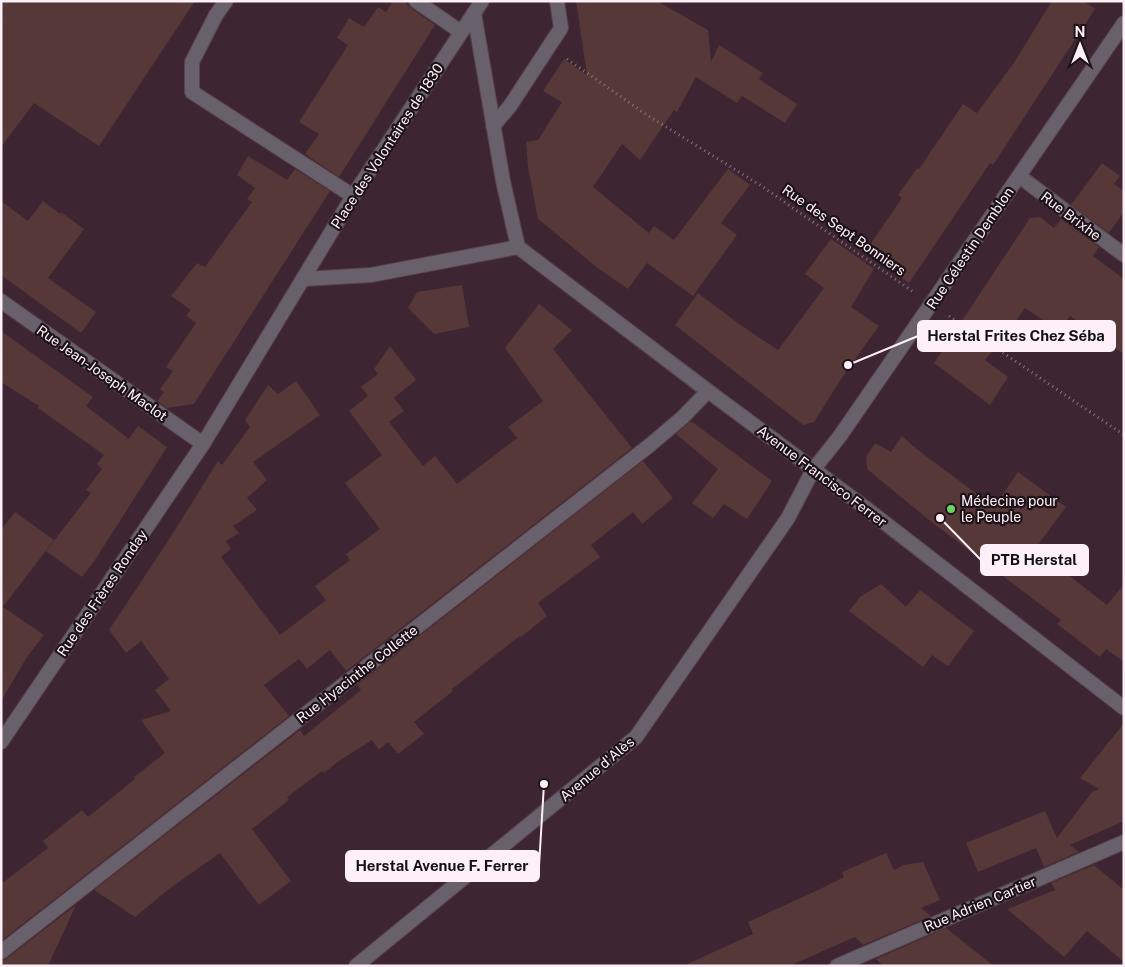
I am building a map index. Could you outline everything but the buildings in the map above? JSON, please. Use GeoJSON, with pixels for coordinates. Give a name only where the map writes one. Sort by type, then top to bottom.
{"type":"FeatureCollection","features":[{"type":"Feature","properties":{"kind":"street"},"geometry":{"type":"LineString","coordinates":[[226,1],[216,15],[192,62],[192,92],[352,196]]}},
{"type":"Feature","properties":{"kind":"street"},"geometry":{"type":"LineString","coordinates":[[416,1],[461,32]]}},
{"type":"Feature","properties":{"kind":"street","name":"Place des Volontaires de 1830"},"geometry":{"type":"LineString","coordinates":[[203,444],[304,279],[352,196],[482,1]]}},
{"type":"Feature","properties":{"kind":"street"},"geometry":{"type":"LineString","coordinates":[[493,126],[510,106],[561,28],[557,1]]}},
{"type":"Feature","properties":{"kind":"street"},"geometry":{"type":"LineString","coordinates":[[304,279],[371,275],[518,247],[503,181],[474,14]]}},
{"type":"Feature","properties":{"kind":"street","name":"Rue Célestin Demblon"},"geometry":{"type":"LineString","coordinates":[[813,470],[840,436],[1124,23]]}},
{"type":"Feature","properties":{"kind":"street","name":"Rue Brixhe"},"geometry":{"type":"LineString","coordinates":[[1019,176],[1124,255]]}},
{"type":"Feature","properties":{"kind":"street","name":"Avenue Francisco Ferrer"},"geometry":{"type":"LineString","coordinates":[[518,247],[813,470],[864,506],[1124,708]]}},
{"type":"Feature","properties":{"kind":"street","name":"Rue Jean-Joseph Maclot"},"geometry":{"type":"LineString","coordinates":[[1,301],[203,444]]}},
{"type":"Feature","properties":{"kind":"street","name":"Rue Hyacinthe Collette"},"geometry":{"type":"LineString","coordinates":[[1,952],[650,445],[683,417],[708,391]]}},
{"type":"Feature","properties":{"kind":"street","name":"Rue des Frères Ronday"},"geometry":{"type":"LineString","coordinates":[[1,742],[203,444]]}},
{"type":"Feature","properties":{"kind":"street","name":"Avenue d'Alès"},"geometry":{"type":"LineString","coordinates":[[356,966],[636,737],[788,518],[813,470]]}},
{"type":"Feature","properties":{"kind":"street","name":"Rue Adrien Cartier"},"geometry":{"type":"LineString","coordinates":[[837,966],[1124,842]]}},
{"type":"Feature","properties":{"kind":"path","name":"Rue des Sept Bonniers"},"geometry":{"type":"LineString","coordinates":[[549,47],[647,115],[760,185],[1124,435]]}},
{"type":"Feature","properties":{"kind":"place","name":"Herstal Frites Chez Séba"},"geometry":{"type":"Point","coordinates":[848,365]}},
{"type":"Feature","properties":{"kind":"place","name":"Médecine pour le Peuple"},"geometry":{"type":"Point","coordinates":[951,509]}},
{"type":"Feature","properties":{"kind":"place","name":"PTB Herstal"},"geometry":{"type":"Point","coordinates":[940,518]}},
{"type":"Feature","properties":{"kind":"place","name":"Herstal Avenue F. Ferrer"},"geometry":{"type":"Point","coordinates":[544,784]}}]}
